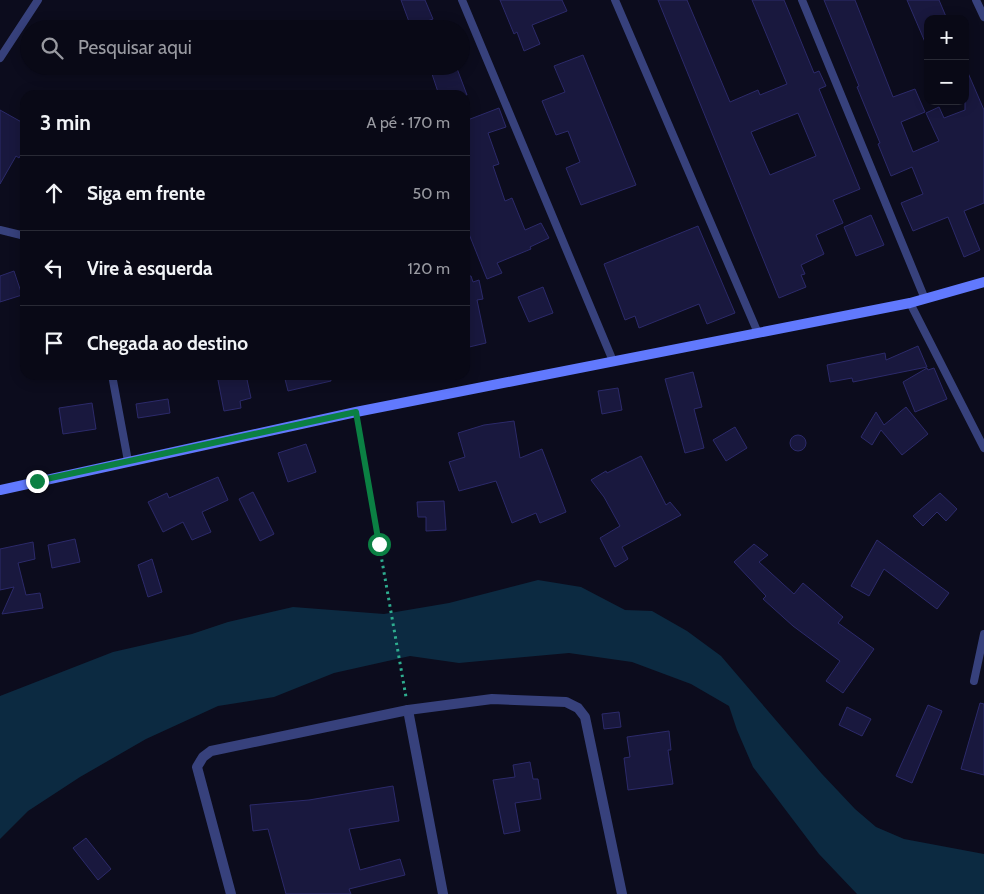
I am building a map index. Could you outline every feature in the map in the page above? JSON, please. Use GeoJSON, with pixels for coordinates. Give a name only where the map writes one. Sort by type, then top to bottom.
{"type":"FeatureCollection","features":[{"type":"Feature","properties":{"kind":"main road"},"geometry":{"type":"LineString","coordinates":[[0,490],[356,412],[910,303],[984,282]]}},
{"type":"Feature","properties":{"kind":"street"},"geometry":{"type":"LineString","coordinates":[[230,894],[197,767],[203,757],[211,751],[408,710],[492,698],[566,702],[578,708],[585,717],[622,894]]}},
{"type":"Feature","properties":{"kind":"street"},"geometry":{"type":"LineString","coordinates":[[408,710],[443,894]]}},
{"type":"Feature","properties":{"kind":"lane"},"geometry":{"type":"LineString","coordinates":[[25,20],[38,0]]}},
{"type":"Feature","properties":{"kind":"lane"},"geometry":{"type":"LineString","coordinates":[[462,0],[613,361]]}},
{"type":"Feature","properties":{"kind":"lane"},"geometry":{"type":"LineString","coordinates":[[616,0],[758,333]]}},
{"type":"Feature","properties":{"kind":"lane"},"geometry":{"type":"LineString","coordinates":[[802,0],[925,299]]}},
{"type":"Feature","properties":{"kind":"lane"},"geometry":{"type":"LineString","coordinates":[[976,0],[984,17]]}},
{"type":"Feature","properties":{"kind":"lane"},"geometry":{"type":"LineString","coordinates":[[0,58],[20,27]]}},
{"type":"Feature","properties":{"kind":"lane"},"geometry":{"type":"LineString","coordinates":[[0,230],[20,235]]}},
{"type":"Feature","properties":{"kind":"lane"},"geometry":{"type":"LineString","coordinates":[[910,303],[984,448]]}},
{"type":"Feature","properties":{"kind":"lane"},"geometry":{"type":"LineString","coordinates":[[113,380],[128,461]]}},
{"type":"Feature","properties":{"kind":"lane"},"geometry":{"type":"LineString","coordinates":[[974,681],[984,634]]}},
{"type":"Feature","properties":{"kind":"path"},"geometry":{"type":"LineString","coordinates":[[356,412],[408,710]]}},
{"type":"Feature","properties":{"kind":"water"},"geometry":{"type":"Polygon","coordinates":[[[538,580],[581,587],[625,610],[652,611],[687,631],[721,656],[822,774],[855,809],[876,827],[904,839],[984,854],[984,894],[857,894],[819,854],[753,767],[729,706],[691,684],[632,662],[569,653],[459,663],[410,656],[334,673],[274,697],[218,706],[146,739],[80,777],[28,811],[0,839],[0,696],[113,652],[192,634],[228,622],[293,607],[384,614],[449,603],[538,580]]]}},
{"type":"Feature","properties":{"kind":"building"},"geometry":{"type":"Polygon","coordinates":[[[401,0],[425,0],[433,19],[408,20],[401,0]]]}},
{"type":"Feature","properties":{"kind":"building"},"geometry":{"type":"Polygon","coordinates":[[[500,0],[562,0],[567,11],[532,25],[540,44],[524,51],[517,32],[514,34],[500,0]]]}},
{"type":"Feature","properties":{"kind":"building"},"geometry":{"type":"Polygon","coordinates":[[[658,0],[687,0],[730,102],[758,90],[760,95],[787,84],[752,0],[784,0],[814,73],[819,71],[826,86],[819,89],[860,189],[833,200],[843,223],[816,235],[824,254],[801,265],[805,274],[801,275],[806,287],[779,298],[658,0]],[[798,113],[751,132],[770,175],[816,156],[798,113]]]}},
{"type":"Feature","properties":{"kind":"building"},"geometry":{"type":"Polygon","coordinates":[[[824,0],[855,0],[893,97],[915,89],[925,112],[901,122],[913,152],[939,141],[926,113],[939,107],[944,118],[965,110],[965,105],[969,105],[969,75],[984,110],[984,203],[964,211],[980,250],[964,257],[948,217],[913,231],[901,203],[923,194],[912,167],[891,176],[878,144],[880,143],[857,87],[859,86],[824,0]]]}},
{"type":"Feature","properties":{"kind":"building"},"geometry":{"type":"Polygon","coordinates":[[[907,0],[939,0],[945,15],[924,15],[924,40],[907,0]]]}},
{"type":"Feature","properties":{"kind":"building"},"geometry":{"type":"Polygon","coordinates":[[[583,55],[636,185],[581,205],[566,168],[580,162],[568,131],[556,135],[542,101],[565,92],[554,66],[583,55]]]}},
{"type":"Feature","properties":{"kind":"building"},"geometry":{"type":"Polygon","coordinates":[[[432,75],[459,75],[465,90],[437,90],[432,75]]]}},
{"type":"Feature","properties":{"kind":"building"},"geometry":{"type":"Polygon","coordinates":[[[499,108],[506,127],[488,133],[499,164],[493,166],[505,201],[512,198],[525,230],[541,223],[549,238],[530,247],[531,249],[497,263],[502,273],[487,279],[470,236],[470,119],[499,108]]]}},
{"type":"Feature","properties":{"kind":"building"},"geometry":{"type":"Polygon","coordinates":[[[0,110],[20,121],[20,156],[19,158],[16,156],[0,184],[0,110]]]}},
{"type":"Feature","properties":{"kind":"building"},"geometry":{"type":"Polygon","coordinates":[[[871,215],[884,245],[856,256],[844,227],[871,215]]]}},
{"type":"Feature","properties":{"kind":"building"},"geometry":{"type":"Polygon","coordinates":[[[698,226],[735,313],[707,324],[699,304],[639,328],[635,316],[625,320],[604,264],[698,226]]]}},
{"type":"Feature","properties":{"kind":"building"},"geometry":{"type":"Polygon","coordinates":[[[14,271],[20,289],[20,296],[0,302],[0,276],[14,271]]]}},
{"type":"Feature","properties":{"kind":"building"},"geometry":{"type":"Polygon","coordinates":[[[470,276],[473,282],[479,280],[483,299],[477,300],[486,343],[470,347],[470,276]]]}},
{"type":"Feature","properties":{"kind":"building"},"geometry":{"type":"Polygon","coordinates":[[[543,287],[553,313],[529,322],[518,297],[543,287]]]}},
{"type":"Feature","properties":{"kind":"building"},"geometry":{"type":"Polygon","coordinates":[[[918,346],[927,367],[853,382],[852,378],[830,382],[827,365],[885,353],[886,360],[918,346]]]}},
{"type":"Feature","properties":{"kind":"building"},"geometry":{"type":"Polygon","coordinates":[[[927,368],[928,370],[934,368],[947,399],[915,412],[903,382],[927,368]]]}},
{"type":"Feature","properties":{"kind":"building"},"geometry":{"type":"Polygon","coordinates":[[[693,372],[702,407],[694,409],[704,448],[685,453],[665,379],[693,372]]]}},
{"type":"Feature","properties":{"kind":"building"},"geometry":{"type":"Polygon","coordinates":[[[218,380],[247,380],[251,398],[240,401],[241,408],[224,411],[218,380]]]}},
{"type":"Feature","properties":{"kind":"building"},"geometry":{"type":"Polygon","coordinates":[[[285,380],[331,380],[331,381],[288,391],[285,380]]]}},
{"type":"Feature","properties":{"kind":"building"},"geometry":{"type":"Polygon","coordinates":[[[618,388],[622,410],[602,414],[598,391],[618,388]]]}},
{"type":"Feature","properties":{"kind":"building"},"geometry":{"type":"Polygon","coordinates":[[[168,399],[170,413],[138,418],[136,404],[168,399]]]}},
{"type":"Feature","properties":{"kind":"building"},"geometry":{"type":"Polygon","coordinates":[[[92,403],[96,429],[63,434],[59,408],[92,403]]]}},
{"type":"Feature","properties":{"kind":"building"},"geometry":{"type":"Polygon","coordinates":[[[906,407],[928,434],[902,455],[881,430],[872,445],[861,437],[876,412],[884,425],[906,407]]]}},
{"type":"Feature","properties":{"kind":"building"},"geometry":{"type":"Polygon","coordinates":[[[514,421],[520,458],[542,449],[566,512],[540,523],[536,513],[512,523],[496,481],[459,491],[449,462],[465,457],[458,433],[484,425],[514,421]]]}},
{"type":"Feature","properties":{"kind":"building"},"geometry":{"type":"Polygon","coordinates":[[[735,427],[747,448],[726,461],[713,440],[735,427]]]}},
{"type":"Feature","properties":{"kind":"building"},"geometry":{"type":"Polygon","coordinates":[[[798,435],[806,443],[798,451],[790,443],[798,435]]]}},
{"type":"Feature","properties":{"kind":"building"},"geometry":{"type":"Polygon","coordinates":[[[306,444],[316,472],[288,482],[278,453],[306,444]]]}},
{"type":"Feature","properties":{"kind":"building"},"geometry":{"type":"Polygon","coordinates":[[[641,456],[666,505],[670,502],[681,515],[622,547],[628,559],[615,567],[600,538],[620,526],[604,497],[591,480],[606,471],[607,473],[641,456]]]}},
{"type":"Feature","properties":{"kind":"building"},"geometry":{"type":"Polygon","coordinates":[[[218,477],[228,500],[202,512],[211,532],[192,540],[183,522],[163,532],[148,502],[167,493],[169,498],[218,477]]]}},
{"type":"Feature","properties":{"kind":"building"},"geometry":{"type":"Polygon","coordinates":[[[253,492],[274,534],[260,541],[239,499],[253,492]]]}},
{"type":"Feature","properties":{"kind":"building"},"geometry":{"type":"Polygon","coordinates":[[[940,493],[957,509],[946,521],[937,512],[923,526],[913,516],[940,493]]]}},
{"type":"Feature","properties":{"kind":"building"},"geometry":{"type":"Polygon","coordinates":[[[444,501],[446,530],[426,531],[426,517],[418,517],[417,502],[444,501]]]}},
{"type":"Feature","properties":{"kind":"building"},"geometry":{"type":"Polygon","coordinates":[[[75,539],[80,562],[52,568],[48,545],[75,539]]]}},
{"type":"Feature","properties":{"kind":"building"},"geometry":{"type":"Polygon","coordinates":[[[877,540],[949,593],[937,609],[884,569],[869,596],[851,586],[877,540]]]}},
{"type":"Feature","properties":{"kind":"building"},"geometry":{"type":"Polygon","coordinates":[[[33,542],[35,559],[18,563],[26,595],[40,593],[43,608],[2,614],[14,587],[0,590],[0,549],[33,542]]]}},
{"type":"Feature","properties":{"kind":"building"},"geometry":{"type":"Polygon","coordinates":[[[754,544],[768,555],[759,562],[794,594],[803,583],[843,617],[838,623],[874,649],[843,693],[826,681],[840,661],[793,626],[763,599],[766,596],[734,562],[754,544]]]}},
{"type":"Feature","properties":{"kind":"building"},"geometry":{"type":"Polygon","coordinates":[[[152,559],[162,592],[148,597],[138,565],[152,559]]]}},
{"type":"Feature","properties":{"kind":"building"},"geometry":{"type":"Polygon","coordinates":[[[980,703],[984,704],[984,775],[961,769],[980,703]]]}},
{"type":"Feature","properties":{"kind":"building"},"geometry":{"type":"Polygon","coordinates":[[[928,705],[942,711],[912,783],[896,776],[928,705]]]}},
{"type":"Feature","properties":{"kind":"building"},"geometry":{"type":"Polygon","coordinates":[[[847,707],[871,719],[862,736],[839,725],[847,707]]]}},
{"type":"Feature","properties":{"kind":"building"},"geometry":{"type":"Polygon","coordinates":[[[619,712],[621,727],[604,729],[602,714],[619,712]]]}},
{"type":"Feature","properties":{"kind":"building"},"geometry":{"type":"Polygon","coordinates":[[[669,731],[671,750],[668,750],[673,784],[628,790],[624,758],[630,757],[627,737],[669,731]]]}},
{"type":"Feature","properties":{"kind":"building"},"geometry":{"type":"Polygon","coordinates":[[[530,762],[533,779],[538,779],[541,799],[515,803],[520,831],[504,834],[493,780],[515,777],[513,765],[530,762]]]}},
{"type":"Feature","properties":{"kind":"building"},"geometry":{"type":"Polygon","coordinates":[[[393,786],[399,821],[349,829],[360,870],[400,859],[405,875],[349,889],[351,894],[286,894],[268,829],[253,831],[250,805],[309,800],[393,786]]]}},
{"type":"Feature","properties":{"kind":"building"},"geometry":{"type":"Polygon","coordinates":[[[86,838],[111,869],[98,880],[73,848],[86,838]]]}},
{"type":"Feature","properties":{"kind":"route"},"geometry":{"type":"LineString","coordinates":[[37,481],[356,412],[379,544]]}}]}
